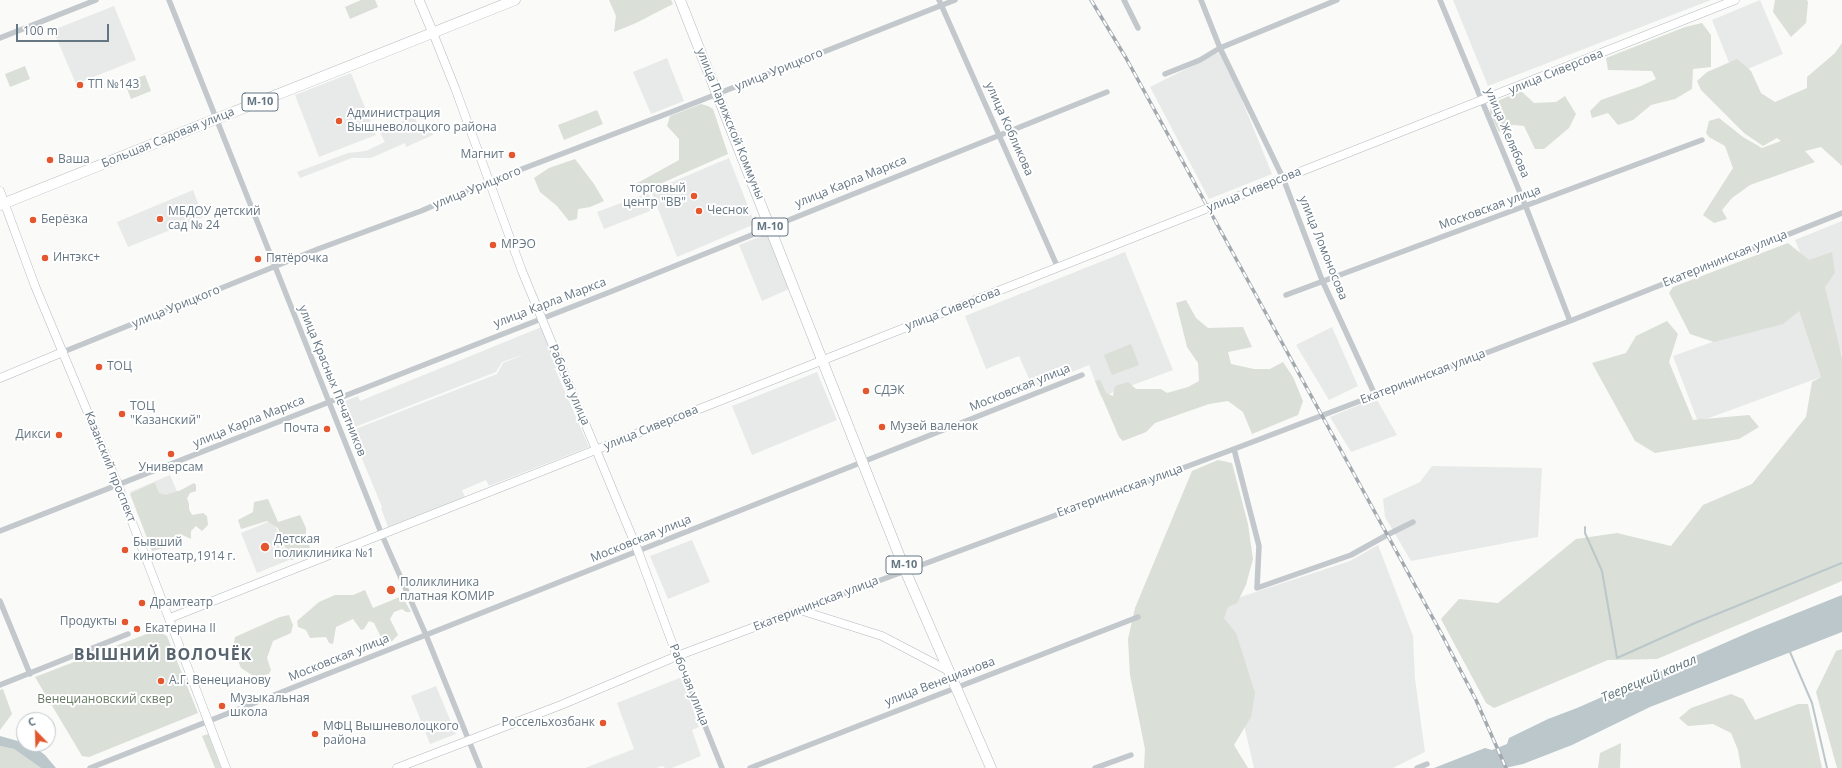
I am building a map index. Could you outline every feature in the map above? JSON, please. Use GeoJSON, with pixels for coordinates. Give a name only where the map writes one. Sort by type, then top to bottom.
{"type":"FeatureCollection","features":[{"type":"Feature","properties":{"kind":"highway","name":"Большая Садовая улица"},"geometry":{"type":"LineString","coordinates":[[2,204],[515,0]]}},
{"type":"Feature","properties":{"kind":"highway","name":"улица Парижской Коммуны"},"geometry":{"type":"LineString","coordinates":[[680,0],[823,360]]}},
{"type":"Feature","properties":{"kind":"highway","name":"М-10"},"geometry":{"type":"LineString","coordinates":[[823,360],[905,570],[947,670],[991,768]]}},
{"type":"Feature","properties":{"kind":"main road","name":"Рабочая улица"},"geometry":{"type":"LineString","coordinates":[[419,0],[433,33]]}},
{"type":"Feature","properties":{"kind":"street"},"geometry":{"type":"LineString","coordinates":[[0,38],[96,0]]}},
{"type":"Feature","properties":{"kind":"street","name":"улица Красных Печатников"},"geometry":{"type":"LineString","coordinates":[[169,0],[382,535],[426,635],[480,768]]}},
{"type":"Feature","properties":{"kind":"street","name":"улица Урицкого"},"geometry":{"type":"LineString","coordinates":[[0,378],[488,182],[718,94],[940,3],[956,0]]}},
{"type":"Feature","properties":{"kind":"street"},"geometry":{"type":"LineString","coordinates":[[1124,0],[1138,28]]}},
{"type":"Feature","properties":{"kind":"street","name":"улица Ломоносова"},"geometry":{"type":"LineString","coordinates":[[1201,0],[1220,48],[1283,178],[1322,280],[1375,395]]}},
{"type":"Feature","properties":{"kind":"street"},"geometry":{"type":"LineString","coordinates":[[1165,74],[1200,60],[1220,48],[1337,0]]}},
{"type":"Feature","properties":{"kind":"street","name":"улица Желябова"},"geometry":{"type":"LineString","coordinates":[[1440,0],[1526,207],[1570,321]]}},
{"type":"Feature","properties":{"kind":"street","name":"улица Сиверсова"},"geometry":{"type":"LineString","coordinates":[[170,618],[1735,0]]}},
{"type":"Feature","properties":{"kind":"street","name":"улица Кобликова"},"geometry":{"type":"LineString","coordinates":[[940,3],[1000,134],[1058,268]]}},
{"type":"Feature","properties":{"kind":"street","name":"Рабочая улица"},"geometry":{"type":"LineString","coordinates":[[433,33],[541,319],[638,552],[677,656],[722,768]]}},
{"type":"Feature","properties":{"kind":"street","name":"улица Карла Маркса"},"geometry":{"type":"LineString","coordinates":[[0,531],[328,401],[541,319],[1107,92]]}},
{"type":"Feature","properties":{"kind":"street","name":"Московская улица"},"geometry":{"type":"LineString","coordinates":[[1286,295],[1322,280],[1526,207],[1702,140]]}},
{"type":"Feature","properties":{"kind":"street","name":"Казанский проспект"},"geometry":{"type":"LineString","coordinates":[[0,190],[2,204],[118,485],[170,618],[206,721],[226,768]]}},
{"type":"Feature","properties":{"kind":"street","name":"Екатерининская улица"},"geometry":{"type":"LineString","coordinates":[[397,768],[561,705],[677,656],[1234,449],[1570,321],[1842,213]]}},
{"type":"Feature","properties":{"kind":"street","name":"Московская улица"},"geometry":{"type":"LineString","coordinates":[[90,768],[864,463],[1082,375]]}},
{"type":"Feature","properties":{"kind":"street"},"geometry":{"type":"LineString","coordinates":[[1234,449],[1258,546],[1257,588],[1351,555],[1387,534],[1413,522]]}},
{"type":"Feature","properties":{"kind":"street"},"geometry":{"type":"LineString","coordinates":[[0,601],[30,674]]}},
{"type":"Feature","properties":{"kind":"street"},"geometry":{"type":"LineString","coordinates":[[800,610],[882,636],[947,670]]}},
{"type":"Feature","properties":{"kind":"street","name":"улица Венецианова"},"geometry":{"type":"LineString","coordinates":[[750,768],[1138,617]]}},
{"type":"Feature","properties":{"kind":"street"},"geometry":{"type":"LineString","coordinates":[[0,685],[128,634]]}},
{"type":"Feature","properties":{"kind":"street"},"geometry":{"type":"LineString","coordinates":[[1096,768],[1131,755]]}},
{"type":"Feature","properties":{"kind":"street"},"geometry":{"type":"LineString","coordinates":[[1417,768],[1428,764]]}},
{"type":"Feature","properties":{"kind":"shaded area"},"geometry":{"type":"Polygon","coordinates":[[[1453,0],[1711,0],[1488,86],[1453,0]]]}},
{"type":"Feature","properties":{"kind":"shaded area"},"geometry":{"type":"Polygon","coordinates":[[[1760,0],[1783,54],[1734,75],[1712,20],[1760,0]]]}},
{"type":"Feature","properties":{"kind":"shaded area"},"geometry":{"type":"Polygon","coordinates":[[[114,6],[136,60],[76,84],[53,30],[114,6]]]}},
{"type":"Feature","properties":{"kind":"shaded area"},"geometry":{"type":"Polygon","coordinates":[[[1222,51],[1272,174],[1209,199],[1150,87],[1222,51]]]}},
{"type":"Feature","properties":{"kind":"shaded area"},"geometry":{"type":"Polygon","coordinates":[[[667,58],[684,101],[651,114],[633,72],[667,58]]]}},
{"type":"Feature","properties":{"kind":"shaded area"},"geometry":{"type":"Polygon","coordinates":[[[351,73],[376,135],[319,157],[295,95],[351,73]]]}},
{"type":"Feature","properties":{"kind":"shaded area"},"geometry":{"type":"Polygon","coordinates":[[[411,108],[420,130],[430,127],[433,135],[406,147],[405,143],[371,158],[352,158],[300,178],[297,172],[348,153],[366,151],[385,142],[379,131],[405,120],[402,113],[411,108]]]}},
{"type":"Feature","properties":{"kind":"shaded area"},"geometry":{"type":"Polygon","coordinates":[[[729,158],[755,224],[677,257],[651,191],[729,158]]]}},
{"type":"Feature","properties":{"kind":"shaded area","name":"МБДОУ детский сад № 24"},"geometry":{"type":"Polygon","coordinates":[[[193,190],[203,217],[128,247],[117,222],[193,190]]]}},
{"type":"Feature","properties":{"kind":"shaded area"},"geometry":{"type":"Polygon","coordinates":[[[648,193],[655,209],[604,229],[597,212],[648,193]]]}},
{"type":"Feature","properties":{"kind":"shaded area"},"geometry":{"type":"Polygon","coordinates":[[[1842,221],[1842,355],[1795,240],[1842,221]]]}},
{"type":"Feature","properties":{"kind":"shaded area"},"geometry":{"type":"Polygon","coordinates":[[[767,234],[789,289],[762,301],[739,245],[767,234]]]}},
{"type":"Feature","properties":{"kind":"shaded area"},"geometry":{"type":"Polygon","coordinates":[[[1125,252],[1173,370],[1101,397],[1089,365],[1033,388],[1019,356],[986,369],[965,316],[1125,252]]]}},
{"type":"Feature","properties":{"kind":"shaded area"},"geometry":{"type":"Polygon","coordinates":[[[1799,311],[1821,377],[1698,422],[1673,356],[1799,311]]]}},
{"type":"Feature","properties":{"kind":"shaded area"},"geometry":{"type":"Polygon","coordinates":[[[544,326],[560,366],[551,370],[555,369],[589,447],[489,486],[486,480],[462,490],[465,497],[388,527],[381,508],[382,507],[353,437],[356,435],[353,430],[497,374],[503,363],[525,354],[502,362],[496,372],[350,429],[340,403],[358,396],[360,401],[544,326]]]}},
{"type":"Feature","properties":{"kind":"shaded area"},"geometry":{"type":"Polygon","coordinates":[[[1332,327],[1358,386],[1329,400],[1296,345],[1332,327]]]}},
{"type":"Feature","properties":{"kind":"shaded area"},"geometry":{"type":"Polygon","coordinates":[[[817,372],[837,420],[752,455],[732,406],[817,372]]]}},
{"type":"Feature","properties":{"kind":"shaded area"},"geometry":{"type":"Polygon","coordinates":[[[1376,398],[1397,435],[1351,452],[1330,417],[1376,398]]]}},
{"type":"Feature","properties":{"kind":"shaded area"},"geometry":{"type":"Polygon","coordinates":[[[1432,466],[1542,468],[1538,537],[1411,561],[1385,517],[1383,499],[1420,482],[1432,466]]]}},
{"type":"Feature","properties":{"kind":"shaded area"},"geometry":{"type":"Polygon","coordinates":[[[170,475],[179,496],[152,545],[130,492],[170,475]]]}},
{"type":"Feature","properties":{"kind":"shaded area","name":"Детская поликлиника №1"},"geometry":{"type":"Polygon","coordinates":[[[273,520],[289,560],[257,573],[241,533],[273,520]]]}},
{"type":"Feature","properties":{"kind":"shaded area"},"geometry":{"type":"Polygon","coordinates":[[[692,540],[710,582],[668,599],[650,556],[692,540]]]}},
{"type":"Feature","properties":{"kind":"shaded area"},"geometry":{"type":"Polygon","coordinates":[[[1378,545],[1413,636],[1415,679],[1425,752],[1393,768],[1254,768],[1216,605],[1350,561],[1378,545]]]}},
{"type":"Feature","properties":{"kind":"shaded area"},"geometry":{"type":"Polygon","coordinates":[[[682,677],[699,727],[692,730],[701,756],[672,768],[665,768],[663,766],[656,768],[585,768],[634,749],[617,703],[682,677]]]}},
{"type":"Feature","properties":{"kind":"shaded area"},"geometry":{"type":"Polygon","coordinates":[[[436,686],[456,734],[430,744],[411,696],[436,686]]]}},
{"type":"Feature","properties":{"kind":"green space"},"geometry":{"type":"Polygon","coordinates":[[[361,0],[375,0],[378,7],[350,19],[345,7],[361,0]]]}},
{"type":"Feature","properties":{"kind":"green space"},"geometry":{"type":"Polygon","coordinates":[[[609,0],[671,0],[673,4],[636,23],[614,32],[616,16],[609,0]]]}},
{"type":"Feature","properties":{"kind":"green space"},"geometry":{"type":"Polygon","coordinates":[[[1775,0],[1807,0],[1808,2],[1806,23],[1791,37],[1773,12],[1775,0]]]}},
{"type":"Feature","properties":{"kind":"green space"},"geometry":{"type":"Polygon","coordinates":[[[1702,23],[1711,35],[1711,67],[1693,69],[1692,89],[1675,99],[1651,105],[1633,120],[1618,125],[1608,113],[1592,118],[1590,111],[1601,100],[1656,79],[1652,71],[1608,70],[1606,58],[1685,27],[1702,23]]]}},
{"type":"Feature","properties":{"kind":"green space"},"geometry":{"type":"Polygon","coordinates":[[[1842,43],[1842,166],[1821,147],[1805,151],[1815,162],[1750,185],[1732,198],[1722,210],[1727,219],[1714,223],[1703,215],[1733,168],[1725,146],[1709,137],[1706,133],[1709,121],[1719,118],[1743,137],[1762,148],[1781,141],[1777,138],[1763,146],[1744,133],[1701,90],[1697,81],[1707,72],[1737,59],[1751,71],[1761,93],[1775,102],[1807,88],[1807,77],[1835,53],[1842,43]]]}},
{"type":"Feature","properties":{"kind":"green space"},"geometry":{"type":"Polygon","coordinates":[[[25,66],[30,79],[10,87],[5,74],[25,66]]]}},
{"type":"Feature","properties":{"kind":"green space"},"geometry":{"type":"Polygon","coordinates":[[[145,75],[151,91],[131,99],[125,83],[145,75]]]}},
{"type":"Feature","properties":{"kind":"green space"},"geometry":{"type":"Polygon","coordinates":[[[1521,91],[1534,103],[1556,102],[1565,96],[1576,114],[1569,128],[1544,149],[1535,149],[1524,126],[1514,125],[1504,127],[1504,130],[1499,132],[1490,115],[1490,104],[1521,91]]]}},
{"type":"Feature","properties":{"kind":"green space"},"geometry":{"type":"Polygon","coordinates":[[[701,104],[713,109],[728,154],[655,186],[632,186],[679,160],[679,139],[667,126],[670,116],[701,104]]]}},
{"type":"Feature","properties":{"kind":"green space"},"geometry":{"type":"Polygon","coordinates":[[[597,110],[603,124],[564,140],[558,125],[597,110]]]}},
{"type":"Feature","properties":{"kind":"green space"},"geometry":{"type":"Polygon","coordinates":[[[575,159],[594,184],[604,201],[590,207],[578,209],[577,219],[569,221],[557,206],[540,192],[534,178],[549,168],[575,159]]]}},
{"type":"Feature","properties":{"kind":"green space"},"geometry":{"type":"Polygon","coordinates":[[[1788,243],[1809,260],[1832,252],[1835,273],[1825,287],[1842,358],[1842,581],[1657,659],[1608,660],[1494,708],[1486,703],[1441,619],[1459,599],[1498,603],[1576,539],[1617,533],[1671,546],[1703,505],[1752,484],[1806,417],[1812,382],[1821,377],[1799,311],[1783,324],[1714,342],[1690,334],[1669,293],[1673,287],[1788,243]]]}},
{"type":"Feature","properties":{"kind":"green space"},"geometry":{"type":"Polygon","coordinates":[[[1186,300],[1196,318],[1208,328],[1243,327],[1252,347],[1228,352],[1231,364],[1254,369],[1270,369],[1283,362],[1293,377],[1303,401],[1298,415],[1252,434],[1243,412],[1228,401],[1209,404],[1155,423],[1146,432],[1123,441],[1119,437],[1095,381],[1100,380],[1106,393],[1113,396],[1115,386],[1128,382],[1136,389],[1161,389],[1167,393],[1188,387],[1199,381],[1198,363],[1187,347],[1176,303],[1186,300]]]}},
{"type":"Feature","properties":{"kind":"green space"},"geometry":{"type":"Polygon","coordinates":[[[1667,321],[1678,334],[1669,362],[1693,420],[1749,415],[1759,427],[1739,439],[1655,453],[1635,441],[1592,363],[1626,353],[1636,336],[1667,321]]]}},
{"type":"Feature","properties":{"kind":"green space"},"geometry":{"type":"Polygon","coordinates":[[[1131,344],[1139,365],[1112,375],[1104,355],[1131,344]]]}},
{"type":"Feature","properties":{"kind":"green space"},"geometry":{"type":"Polygon","coordinates":[[[1218,460],[1232,463],[1248,524],[1253,559],[1246,585],[1237,603],[1228,607],[1224,618],[1236,633],[1255,693],[1251,717],[1234,745],[1248,768],[1144,768],[1145,749],[1130,675],[1128,639],[1135,608],[1192,471],[1218,460]]]}},
{"type":"Feature","properties":{"kind":"green space"},"geometry":{"type":"Polygon","coordinates":[[[155,483],[159,493],[166,495],[181,490],[194,483],[196,485],[196,491],[190,493],[187,498],[189,509],[192,515],[203,513],[207,516],[208,525],[202,531],[196,526],[191,531],[191,539],[180,534],[174,537],[168,547],[152,551],[130,494],[155,483]]]}},
{"type":"Feature","properties":{"kind":"green space"},"geometry":{"type":"Polygon","coordinates":[[[268,499],[278,522],[300,515],[306,528],[306,537],[311,550],[306,554],[292,560],[289,559],[278,528],[267,521],[241,529],[238,520],[253,512],[254,502],[268,499]]]}},
{"type":"Feature","properties":{"kind":"green space"},"geometry":{"type":"Polygon","coordinates":[[[365,590],[373,608],[402,596],[411,612],[406,612],[402,609],[394,612],[390,619],[398,635],[392,641],[384,643],[374,623],[369,621],[364,629],[361,630],[353,619],[336,627],[333,644],[329,643],[326,637],[310,638],[306,630],[298,627],[297,621],[319,602],[335,595],[353,595],[365,590]]]}},
{"type":"Feature","properties":{"kind":"green space"},"geometry":{"type":"Polygon","coordinates":[[[289,615],[293,625],[291,633],[273,641],[267,658],[271,670],[269,674],[255,677],[241,668],[233,649],[235,637],[280,617],[289,615]]]}},
{"type":"Feature","properties":{"kind":"green space","name":"Венециановский сквер"},"geometry":{"type":"Polygon","coordinates":[[[157,630],[167,636],[198,713],[89,757],[82,756],[35,677],[157,630]]]}},
{"type":"Feature","properties":{"kind":"green space"},"geometry":{"type":"Polygon","coordinates":[[[1842,649],[1842,768],[1837,768],[1816,692],[1836,651],[1842,649]]]}},
{"type":"Feature","properties":{"kind":"green space","name":"Венециановский сквер"},"geometry":{"type":"Polygon","coordinates":[[[3,689],[12,714],[0,730],[0,690],[3,689]]]}},
{"type":"Feature","properties":{"kind":"green space"},"geometry":{"type":"Polygon","coordinates":[[[1731,694],[1743,699],[1755,720],[1798,704],[1808,704],[1822,768],[1741,768],[1738,750],[1731,733],[1713,724],[1688,726],[1679,718],[1691,708],[1731,694]]]}},
{"type":"Feature","properties":{"kind":"green space"},"geometry":{"type":"Polygon","coordinates":[[[208,734],[221,768],[215,768],[202,736],[208,734]]]}},
{"type":"Feature","properties":{"kind":"green space"},"geometry":{"type":"Polygon","coordinates":[[[1621,743],[1620,768],[1598,768],[1600,753],[1621,743]]]}},
{"type":"Feature","properties":{"kind":"green space"},"geometry":{"type":"Polygon","coordinates":[[[0,746],[14,749],[16,752],[18,752],[41,768],[0,768],[0,746]]]}},
{"type":"Feature","properties":{"kind":"water","name":"Тверецкий канал"},"geometry":{"type":"Polygon","coordinates":[[[1842,595],[1842,632],[1650,707],[1572,745],[1523,764],[1505,768],[1434,768],[1485,748],[1492,750],[1507,744],[1509,738],[1548,719],[1577,708],[1752,631],[1842,595]]]}},
{"type":"Feature","properties":{"kind":"water"},"geometry":{"type":"Polygon","coordinates":[[[0,736],[16,740],[16,750],[0,746],[0,736]]]}},
{"type":"Feature","properties":{"kind":"water"},"geometry":{"type":"Polygon","coordinates":[[[18,752],[41,752],[56,768],[41,768],[18,752]]]}},
{"type":"Feature","properties":{"kind":"waterway"},"geometry":{"type":"LineString","coordinates":[[1585,527],[1585,533],[1602,571],[1617,658],[1695,623],[1842,563]]}},
{"type":"Feature","properties":{"kind":"waterway"},"geometry":{"type":"LineString","coordinates":[[1790,652],[1812,703],[1827,768]]}},
{"type":"Feature","properties":{"kind":"railway"},"geometry":{"type":"LineString","coordinates":[[1091,0],[1126,58],[1440,631],[1476,700],[1506,768]]}},
{"type":"Feature","properties":{"kind":"place","name":"ТП №143"},"geometry":{"type":"Point","coordinates":[80,85]}},
{"type":"Feature","properties":{"kind":"place","name":"Администрация Вышневолоцкого района"},"geometry":{"type":"Point","coordinates":[339,121]}},
{"type":"Feature","properties":{"kind":"place","name":"Магнит"},"geometry":{"type":"Point","coordinates":[512,155]}},
{"type":"Feature","properties":{"kind":"place","name":"Ваша"},"geometry":{"type":"Point","coordinates":[50,160]}},
{"type":"Feature","properties":{"kind":"place","name":"торговый центр \"ВВ\""},"geometry":{"type":"Point","coordinates":[694,196]}},
{"type":"Feature","properties":{"kind":"place","name":"Чеснок"},"geometry":{"type":"Point","coordinates":[699,211]}},
{"type":"Feature","properties":{"kind":"place","name":"МБДОУ детский сад № 24"},"geometry":{"type":"Point","coordinates":[160,219]}},
{"type":"Feature","properties":{"kind":"place","name":"Берёзка"},"geometry":{"type":"Point","coordinates":[33,220]}},
{"type":"Feature","properties":{"kind":"place","name":"МРЭО"},"geometry":{"type":"Point","coordinates":[493,245]}},
{"type":"Feature","properties":{"kind":"place","name":"Интэкс+"},"geometry":{"type":"Point","coordinates":[45,258]}},
{"type":"Feature","properties":{"kind":"place","name":"Пятёрочка"},"geometry":{"type":"Point","coordinates":[258,259]}},
{"type":"Feature","properties":{"kind":"place","name":"ТОЦ"},"geometry":{"type":"Point","coordinates":[99,367]}},
{"type":"Feature","properties":{"kind":"place","name":"СДЭК"},"geometry":{"type":"Point","coordinates":[866,391]}},
{"type":"Feature","properties":{"kind":"place","name":"ТОЦ \"Казанский\""},"geometry":{"type":"Point","coordinates":[122,414]}},
{"type":"Feature","properties":{"kind":"place","name":"Музей валенок"},"geometry":{"type":"Point","coordinates":[882,427]}},
{"type":"Feature","properties":{"kind":"place","name":"Почта"},"geometry":{"type":"Point","coordinates":[327,429]}},
{"type":"Feature","properties":{"kind":"place","name":"Дикси"},"geometry":{"type":"Point","coordinates":[59,435]}},
{"type":"Feature","properties":{"kind":"place","name":"Универсам"},"geometry":{"type":"Point","coordinates":[171,454]}},
{"type":"Feature","properties":{"kind":"place","name":"Детская поликлиника №1"},"geometry":{"type":"Point","coordinates":[265,547]}},
{"type":"Feature","properties":{"kind":"place","name":"Бывший кинотеатр,1914 г."},"geometry":{"type":"Point","coordinates":[125,550]}},
{"type":"Feature","properties":{"kind":"place","name":"Поликлиника платная КОМИР"},"geometry":{"type":"Point","coordinates":[391,590]}},
{"type":"Feature","properties":{"kind":"place","name":"Драмтеатр"},"geometry":{"type":"Point","coordinates":[142,603]}},
{"type":"Feature","properties":{"kind":"place","name":"Продукты"},"geometry":{"type":"Point","coordinates":[125,622]}},
{"type":"Feature","properties":{"kind":"place","name":"Екатерина II"},"geometry":{"type":"Point","coordinates":[137,629]}},
{"type":"Feature","properties":{"kind":"place","name":"А.Г. Венецианову"},"geometry":{"type":"Point","coordinates":[161,681]}},
{"type":"Feature","properties":{"kind":"place","name":"Музыкальная школа"},"geometry":{"type":"Point","coordinates":[222,706]}},
{"type":"Feature","properties":{"kind":"place","name":"Россельхозбанк"},"geometry":{"type":"Point","coordinates":[603,723]}},
{"type":"Feature","properties":{"kind":"place","name":"МФЦ Вышневолоцкого района"},"geometry":{"type":"Point","coordinates":[315,734]}},
{"type":"Feature","properties":{"kind":"district","name":"ВЫШНИЙ ВОЛОЧЁК"},"geometry":{"type":"Point","coordinates":[163,655]}}]}
